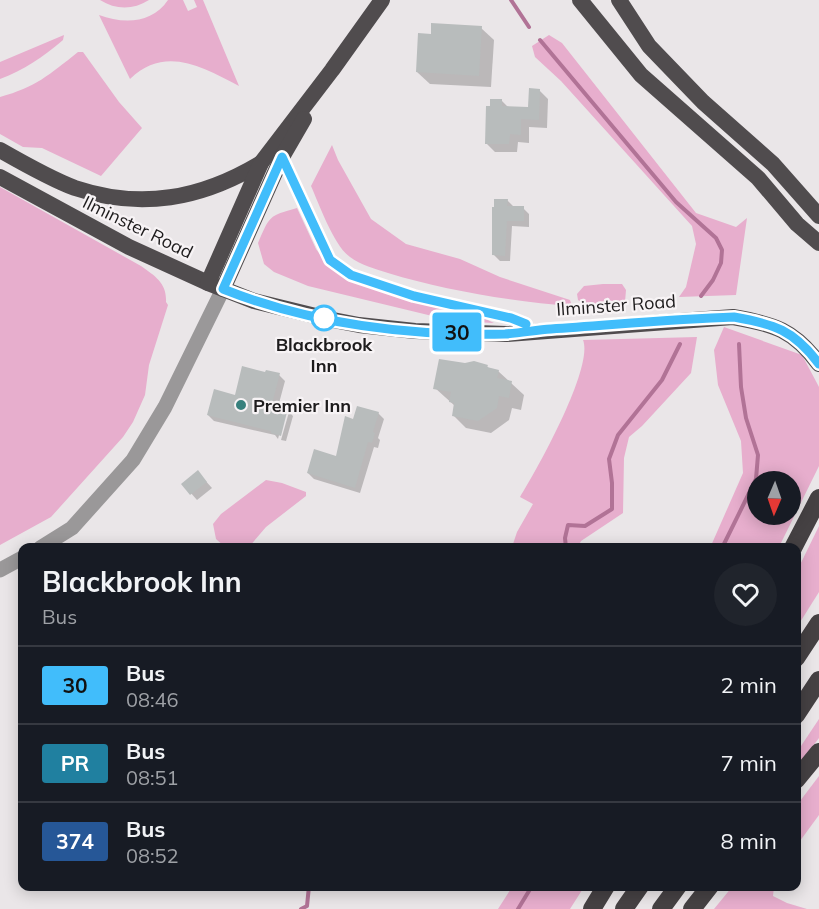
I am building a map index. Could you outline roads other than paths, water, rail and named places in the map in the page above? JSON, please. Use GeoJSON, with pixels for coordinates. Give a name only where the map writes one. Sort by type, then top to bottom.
{"type":"FeatureCollection","features":[{"type":"Feature","properties":{"kind":"highway"},"geometry":{"type":"LineString","coordinates":[[215,286],[261,163],[382,0]]}},
{"type":"Feature","properties":{"kind":"highway"},"geometry":{"type":"LineString","coordinates":[[580,0],[641,75],[758,178],[797,224],[819,243]]}},
{"type":"Feature","properties":{"kind":"highway"},"geometry":{"type":"LineString","coordinates":[[619,0],[649,46],[703,102],[773,164],[816,212]]}},
{"type":"Feature","properties":{"kind":"highway"},"geometry":{"type":"LineString","coordinates":[[215,286],[282,157],[332,70]]}},
{"type":"Feature","properties":{"kind":"highway","name":"Ilminster Road"},"geometry":{"type":"LineString","coordinates":[[0,150],[74,187],[123,199],[170,199],[188,195],[238,177],[261,163]]}},
{"type":"Feature","properties":{"kind":"highway","name":"Ilminster Road"},"geometry":{"type":"LineString","coordinates":[[0,177],[129,247],[215,286],[254,301],[328,319],[416,331],[507,334],[734,317],[760,321],[795,336],[819,364]]}},
{"type":"Feature","properties":{"kind":"highway"},"geometry":{"type":"LineString","coordinates":[[796,543],[819,498]]}},
{"type":"Feature","properties":{"kind":"highway"},"geometry":{"type":"LineString","coordinates":[[801,650],[819,623]]}},
{"type":"Feature","properties":{"kind":"highway"},"geometry":{"type":"LineString","coordinates":[[801,707],[819,680]]}},
{"type":"Feature","properties":{"kind":"highway"},"geometry":{"type":"LineString","coordinates":[[801,774],[819,752]]}},
{"type":"Feature","properties":{"kind":"highway"},"geometry":{"type":"LineString","coordinates":[[592,909],[603,891]]}},
{"type":"Feature","properties":{"kind":"highway"},"geometry":{"type":"LineString","coordinates":[[624,909],[637,891]]}},
{"type":"Feature","properties":{"kind":"highway"},"geometry":{"type":"LineString","coordinates":[[661,909],[674,891]]}},
{"type":"Feature","properties":{"kind":"highway"},"geometry":{"type":"LineString","coordinates":[[692,909],[706,891]]}},
{"type":"Feature","properties":{"kind":"street"},"geometry":{"type":"LineString","coordinates":[[48,543],[72,528],[133,460],[165,407],[199,336],[215,286]]}},
{"type":"Feature","properties":{"kind":"street"},"geometry":{"type":"LineString","coordinates":[[0,570],[18,560]]}},
{"type":"Feature","properties":{"kind":"waterway"},"geometry":{"type":"LineString","coordinates":[[511,0],[529,27]]}},
{"type":"Feature","properties":{"kind":"waterway"},"geometry":{"type":"LineString","coordinates":[[540,40],[676,202],[716,238],[722,250],[721,263],[713,280],[701,296]]}},
{"type":"Feature","properties":{"kind":"waterway"},"geometry":{"type":"LineString","coordinates":[[566,543],[568,525],[585,526],[612,509],[609,459],[618,435],[662,380],[680,344]]}},
{"type":"Feature","properties":{"kind":"waterway"},"geometry":{"type":"LineString","coordinates":[[724,543],[756,479],[758,455],[746,418],[741,387],[739,344]]}},
{"type":"Feature","properties":{"kind":"waterway"},"geometry":{"type":"LineString","coordinates":[[301,909],[307,906],[308,891]]}},
{"type":"Feature","properties":{"kind":"waterway"},"geometry":{"type":"LineString","coordinates":[[518,909],[529,891]]}},
{"type":"Feature","properties":{"kind":"place","name":"Blackbrook Inn"},"geometry":{"type":"Point","coordinates":[324,318]}},
{"type":"Feature","properties":{"kind":"place","name":"Premier Inn"},"geometry":{"type":"Point","coordinates":[241,405]}}]}
